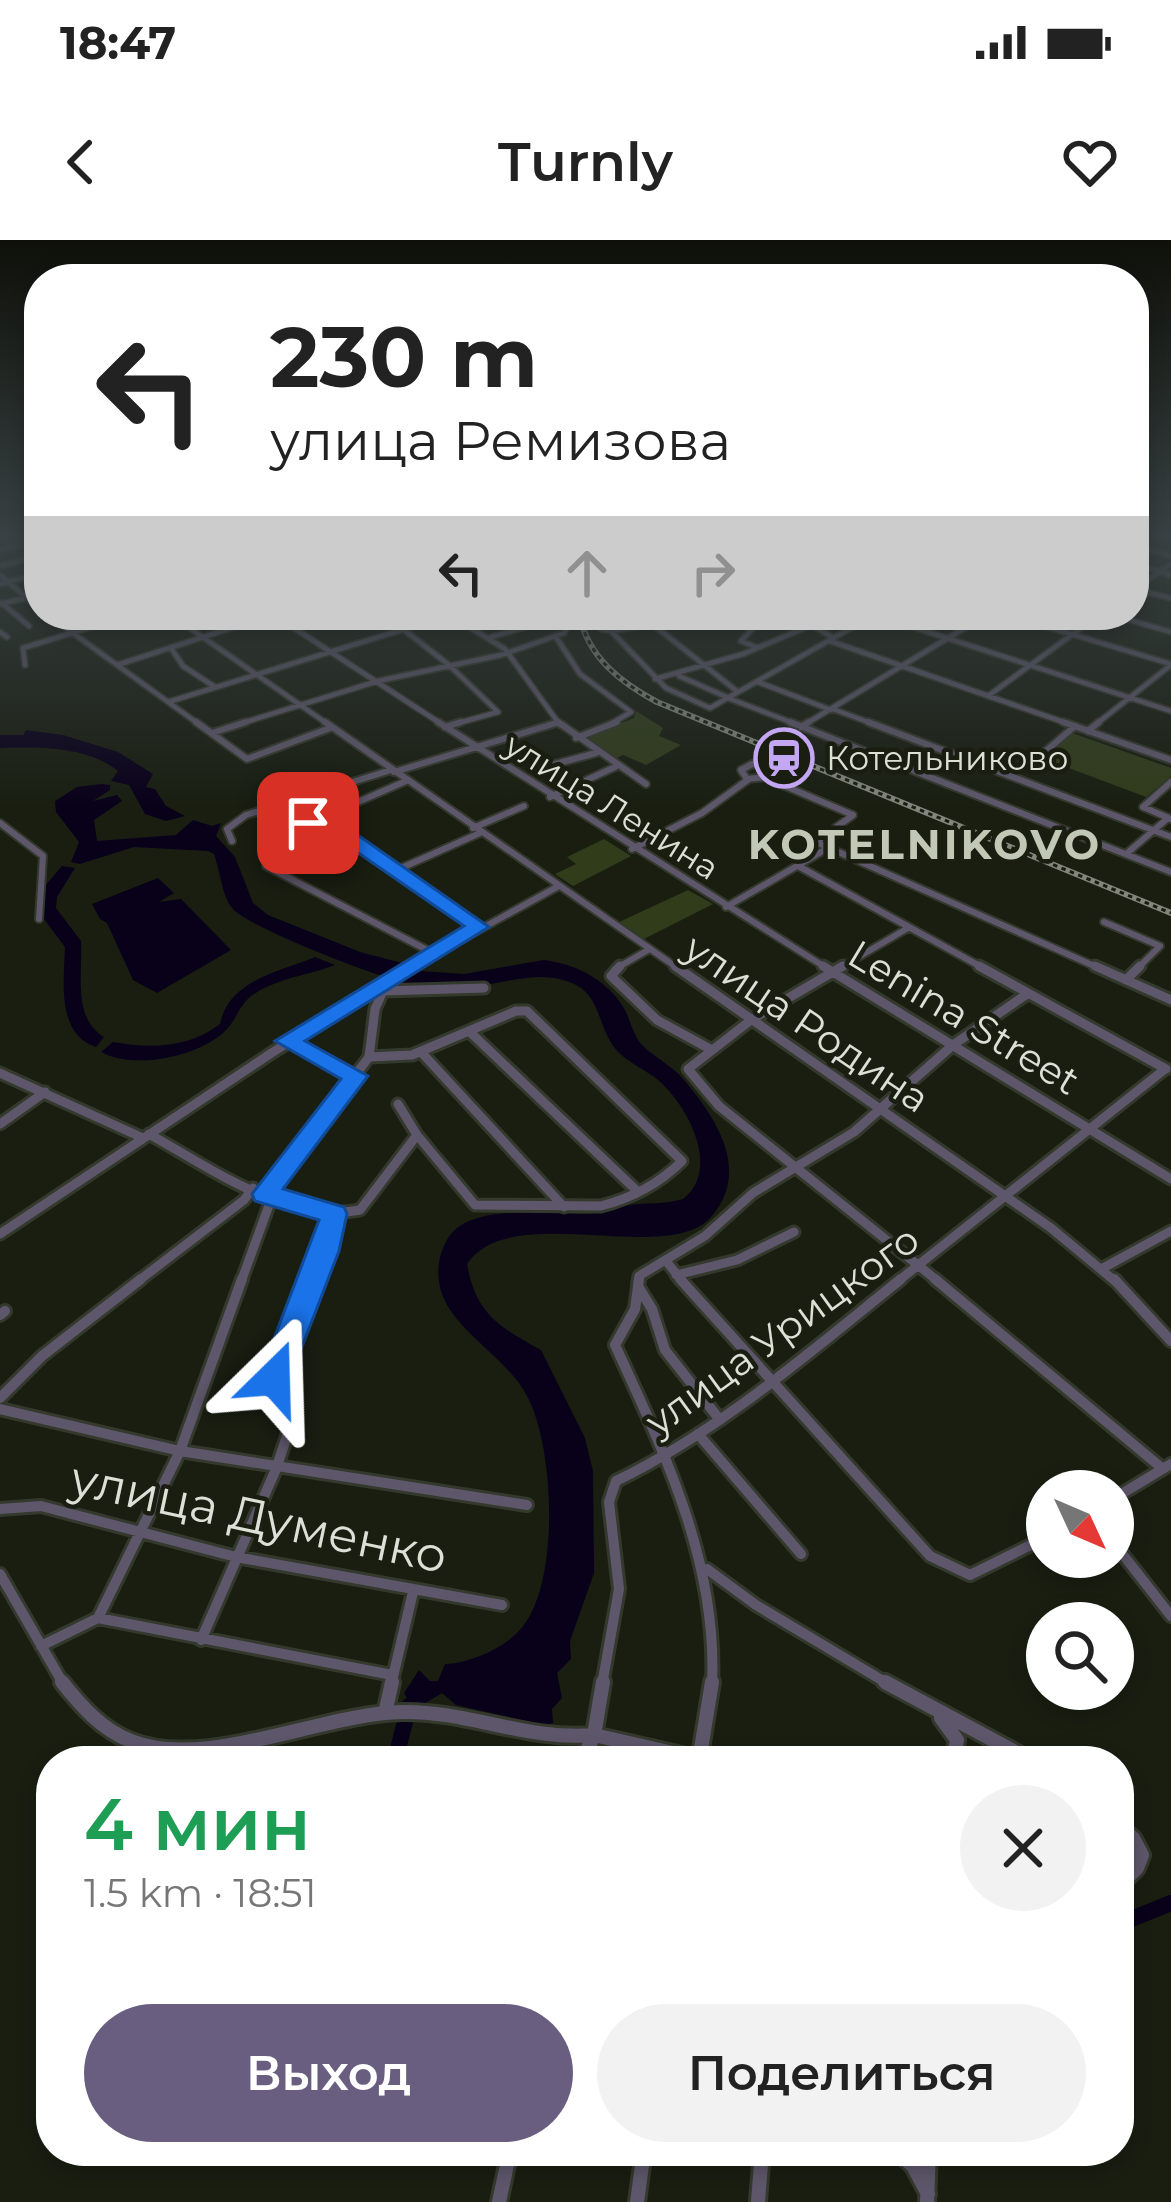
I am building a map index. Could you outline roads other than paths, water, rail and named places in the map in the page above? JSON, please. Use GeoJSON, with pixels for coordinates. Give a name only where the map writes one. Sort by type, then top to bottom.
{"type":"FeatureCollection","features":[{"type":"Feature","properties":{"kind":"street"},"geometry":{"type":"LineString","coordinates":[[66,630],[247,759],[330,728]]}},
{"type":"Feature","properties":{"kind":"street"},"geometry":{"type":"LineString","coordinates":[[26,665],[23,648],[83,630]]}},
{"type":"Feature","properties":{"kind":"street","name":"улица Родина"},"geometry":{"type":"LineString","coordinates":[[192,630],[1006,1197],[1103,1268],[1171,1341]]}},
{"type":"Feature","properties":{"kind":"street"},"geometry":{"type":"LineString","coordinates":[[117,665],[227,630]]}},
{"type":"Feature","properties":{"kind":"street","name":"улица Ленина"},"geometry":{"type":"LineString","coordinates":[[297,630],[726,907]]}},
{"type":"Feature","properties":{"kind":"street"},"geometry":{"type":"LineString","coordinates":[[168,702],[401,630]]}},
{"type":"Feature","properties":{"kind":"street"},"geometry":{"type":"LineString","coordinates":[[405,630],[498,712],[445,727]]}},
{"type":"Feature","properties":{"kind":"street"},"geometry":{"type":"LineString","coordinates":[[477,630],[509,653],[556,723],[646,784]]}},
{"type":"Feature","properties":{"kind":"street"},"geometry":{"type":"LineString","coordinates":[[490,637],[515,630]]}},
{"type":"Feature","properties":{"kind":"street"},"geometry":{"type":"LineString","coordinates":[[212,733],[378,681],[509,653],[556,637],[563,630]]}},
{"type":"Feature","properties":{"kind":"street"},"geometry":{"type":"LineString","coordinates":[[606,630],[616,630]]}},
{"type":"Feature","properties":{"kind":"street"},"geometry":{"type":"LineString","coordinates":[[660,630],[738,692]]}},
{"type":"Feature","properties":{"kind":"street"},"geometry":{"type":"LineString","coordinates":[[751,630],[741,640],[757,648]]}},
{"type":"Feature","properties":{"kind":"street"},"geometry":{"type":"LineString","coordinates":[[655,679],[676,676],[799,630]]}},
{"type":"Feature","properties":{"kind":"street"},"geometry":{"type":"LineString","coordinates":[[818,630],[904,667],[1171,760]]}},
{"type":"Feature","properties":{"kind":"street"},"geometry":{"type":"LineString","coordinates":[[610,631],[655,679],[710,708],[848,630]]}},
{"type":"Feature","properties":{"kind":"street"},"geometry":{"type":"LineString","coordinates":[[921,630],[1171,711]]}},
{"type":"Feature","properties":{"kind":"street"},"geometry":{"type":"LineString","coordinates":[[801,728],[963,630]]}},
{"type":"Feature","properties":{"kind":"street"},"geometry":{"type":"LineString","coordinates":[[1059,630],[1171,664]]}},
{"type":"Feature","properties":{"kind":"street"},"geometry":{"type":"LineString","coordinates":[[988,696],[1078,630]]}},
{"type":"Feature","properties":{"kind":"street"},"geometry":{"type":"LineString","coordinates":[[556,637],[580,674],[632,715],[576,738]]}},
{"type":"Feature","properties":{"kind":"street"},"geometry":{"type":"LineString","coordinates":[[171,648],[183,666],[215,688]]}},
{"type":"Feature","properties":{"kind":"street"},"geometry":{"type":"LineString","coordinates":[[1088,730],[1171,664]]}},
{"type":"Feature","properties":{"kind":"street"},"geometry":{"type":"LineString","coordinates":[[676,676],[1171,872]]}},
{"type":"Feature","properties":{"kind":"street"},"geometry":{"type":"LineString","coordinates":[[757,681],[1171,838]]}},
{"type":"Feature","properties":{"kind":"street"},"geometry":{"type":"LineString","coordinates":[[232,842],[230,826],[246,815],[347,781],[556,723]]}},
{"type":"Feature","properties":{"kind":"street"},"geometry":{"type":"LineString","coordinates":[[1040,756],[1075,726]]}},
{"type":"Feature","properties":{"kind":"street"},"geometry":{"type":"LineString","coordinates":[[544,767],[596,753]]}},
{"type":"Feature","properties":{"kind":"street"},"geometry":{"type":"LineString","coordinates":[[749,779],[741,770],[760,764],[775,770],[771,779]]}},
{"type":"Feature","properties":{"kind":"street"},"geometry":{"type":"LineString","coordinates":[[550,797],[615,767]]}},
{"type":"Feature","properties":{"kind":"street"},"geometry":{"type":"LineString","coordinates":[[632,849],[702,813],[749,779],[771,779],[853,815],[816,842],[1171,1000]]}},
{"type":"Feature","properties":{"kind":"street"},"geometry":{"type":"LineString","coordinates":[[263,813],[302,824],[406,781]]}},
{"type":"Feature","properties":{"kind":"street"},"geometry":{"type":"LineString","coordinates":[[1169,818],[1145,809],[1144,804],[1171,782]]}},
{"type":"Feature","properties":{"kind":"street"},"geometry":{"type":"LineString","coordinates":[[399,869],[524,806]]}},
{"type":"Feature","properties":{"kind":"street"},"geometry":{"type":"LineString","coordinates":[[1126,854],[1169,818]]}},
{"type":"Feature","properties":{"kind":"street"},"geometry":{"type":"LineString","coordinates":[[320,819],[479,927]]}},
{"type":"Feature","properties":{"kind":"street"},"geometry":{"type":"LineString","coordinates":[[0,823],[43,856],[45,870],[35,902],[39,919]]}},
{"type":"Feature","properties":{"kind":"street"},"geometry":{"type":"LineString","coordinates":[[335,828],[266,866],[431,952]]}},
{"type":"Feature","properties":{"kind":"street"},"geometry":{"type":"LineString","coordinates":[[726,907],[828,848]]}},
{"type":"Feature","properties":{"kind":"street"},"geometry":{"type":"LineString","coordinates":[[800,867],[1168,1070]]}},
{"type":"Feature","properties":{"kind":"street"},"geometry":{"type":"LineString","coordinates":[[0,1234],[287,1041],[431,952],[556,887]]}},
{"type":"Feature","properties":{"kind":"street","name":"Lenina Street"},"geometry":{"type":"LineString","coordinates":[[726,907],[1171,1179]]}},
{"type":"Feature","properties":{"kind":"street"},"geometry":{"type":"LineString","coordinates":[[1104,922],[1160,946],[1126,980]]}},
{"type":"Feature","properties":{"kind":"street"},"geometry":{"type":"LineString","coordinates":[[908,928],[751,1019],[688,1069],[719,1106],[795,1170],[1167,1467],[1134,1487]]}},
{"type":"Feature","properties":{"kind":"street"},"geometry":{"type":"LineString","coordinates":[[648,950],[610,976],[657,1020],[710,1049]]}},
{"type":"Feature","properties":{"kind":"street"},"geometry":{"type":"LineString","coordinates":[[41,1646],[98,1618],[180,1451],[264,1193],[369,1057],[375,1009],[386,988],[484,988]]}},
{"type":"Feature","properties":{"kind":"street"},"geometry":{"type":"LineString","coordinates":[[704,1746],[714,1637],[705,1568],[665,1457],[615,1345],[631,1319],[642,1273],[705,1236],[753,1193],[882,1110],[884,1102],[953,1046],[1028,994]]}},
{"type":"Feature","properties":{"kind":"street"},"geometry":{"type":"LineString","coordinates":[[369,1057],[392,1059],[422,1052],[507,1014],[527,1011],[682,1161],[658,1185],[635,1189],[612,1204],[476,1205],[417,1135],[398,1104]]}},
{"type":"Feature","properties":{"kind":"street"},"geometry":{"type":"LineString","coordinates":[[471,1033],[635,1189]]}},
{"type":"Feature","properties":{"kind":"street"},"geometry":{"type":"LineString","coordinates":[[287,1041],[356,1076]]}},
{"type":"Feature","properties":{"kind":"street"},"geometry":{"type":"LineString","coordinates":[[422,1052],[564,1207]]}},
{"type":"Feature","properties":{"kind":"street","name":"улица Урицкого"},"geometry":{"type":"LineString","coordinates":[[594,1735],[619,1589],[609,1493],[618,1479],[665,1457],[772,1382],[1168,1070]]}},
{"type":"Feature","properties":{"kind":"street"},"geometry":{"type":"LineString","coordinates":[[0,1073],[264,1193],[334,1214],[360,1210],[417,1135]]}},
{"type":"Feature","properties":{"kind":"street"},"geometry":{"type":"LineString","coordinates":[[0,1124],[44,1092]]}},
{"type":"Feature","properties":{"kind":"street"},"geometry":{"type":"LineString","coordinates":[[0,1398],[42,1356],[244,1200],[264,1193]]}},
{"type":"Feature","properties":{"kind":"street"},"geometry":{"type":"LineString","coordinates":[[201,1640],[276,1469],[295,1412],[274,1378],[325,1251],[334,1214]]}},
{"type":"Feature","properties":{"kind":"street"},"geometry":{"type":"LineString","coordinates":[[1103,1268],[1171,1231]]}},
{"type":"Feature","properties":{"kind":"street"},"geometry":{"type":"LineString","coordinates":[[676,1275],[737,1260],[794,1232]]}},
{"type":"Feature","properties":{"kind":"street"},"geometry":{"type":"LineString","coordinates":[[667,1261],[941,1563],[963,1574],[978,1574],[1026,1548]]}},
{"type":"Feature","properties":{"kind":"street"},"geometry":{"type":"LineString","coordinates":[[639,1288],[652,1309],[665,1350],[720,1420]]}},
{"type":"Feature","properties":{"kind":"street"},"geometry":{"type":"LineString","coordinates":[[0,1408],[276,1469],[527,1505]]}},
{"type":"Feature","properties":{"kind":"street"},"geometry":{"type":"LineString","coordinates":[[698,1434],[801,1554]]}},
{"type":"Feature","properties":{"kind":"street","name":"улица Думенко"},"geometry":{"type":"LineString","coordinates":[[0,1509],[41,1505],[236,1557],[502,1605]]}},
{"type":"Feature","properties":{"kind":"street"},"geometry":{"type":"LineString","coordinates":[[705,1568],[770,1613],[937,1713],[1002,1746]]}},
{"type":"Feature","properties":{"kind":"street"},"geometry":{"type":"LineString","coordinates":[[1134,1569],[1171,1616]]}},
{"type":"Feature","properties":{"kind":"street"},"geometry":{"type":"LineString","coordinates":[[0,1574],[78,1700],[109,1730],[135,1744],[156,1746]]}},
{"type":"Feature","properties":{"kind":"street"},"geometry":{"type":"LineString","coordinates":[[392,1713],[392,1675],[413,1592]]}},
{"type":"Feature","properties":{"kind":"street"},"geometry":{"type":"LineString","coordinates":[[98,1618],[392,1675]]}},
{"type":"Feature","properties":{"kind":"street"},"geometry":{"type":"LineString","coordinates":[[188,1746],[420,1712],[549,1737],[594,1735],[642,1746]]}},
{"type":"Feature","properties":{"kind":"street"},"geometry":{"type":"LineString","coordinates":[[937,1713],[956,1746]]}},
{"type":"Feature","properties":{"kind":"street"},"geometry":{"type":"LineString","coordinates":[[589,1746],[594,1735]]}},
{"type":"Feature","properties":{"kind":"street"},"geometry":{"type":"LineString","coordinates":[[1134,1840],[1142,1855],[1134,1871]]}},
{"type":"Feature","properties":{"kind":"street"},"geometry":{"type":"LineString","coordinates":[[499,2202],[507,2166]]}},
{"type":"Feature","properties":{"kind":"street"},"geometry":{"type":"LineString","coordinates":[[637,2202],[642,2166]]}},
{"type":"Feature","properties":{"kind":"street"},"geometry":{"type":"LineString","coordinates":[[758,2202],[761,2166]]}},
{"type":"Feature","properties":{"kind":"street"},"geometry":{"type":"LineString","coordinates":[[913,2166],[928,2198]]}},
{"type":"Feature","properties":{"kind":"street"},"geometry":{"type":"LineString","coordinates":[[928,2198],[929,2166]]}},
{"type":"Feature","properties":{"kind":"waterway"},"geometry":{"type":"LineString","coordinates":[[399,1746],[409,1706]]}},
{"type":"Feature","properties":{"kind":"waterway"},"geometry":{"type":"LineString","coordinates":[[1134,1918],[1171,1903]]}},
{"type":"Feature","properties":{"kind":"railway"},"geometry":{"type":"LineString","coordinates":[[584,630],[608,667],[657,702],[1171,913]]}},
{"type":"Feature","properties":{"kind":"place","name":"Котельниково"},"geometry":{"type":"Point","coordinates":[784,758]}},
{"type":"Feature","properties":{"kind":"district","name":"KOTELNIKOVO"},"geometry":{"type":"Point","coordinates":[925,844]}}]}
